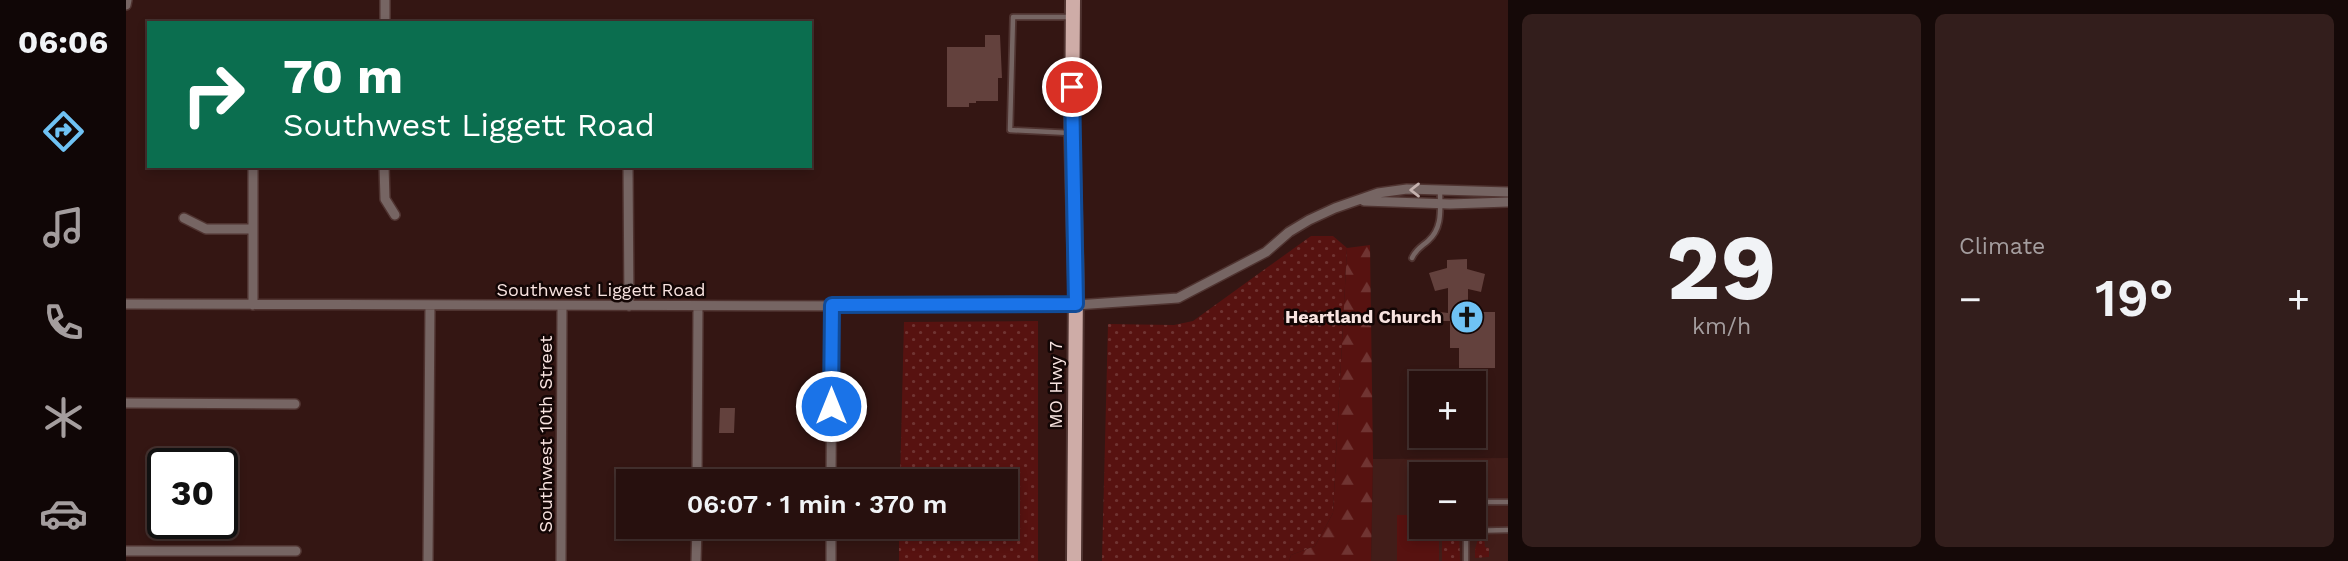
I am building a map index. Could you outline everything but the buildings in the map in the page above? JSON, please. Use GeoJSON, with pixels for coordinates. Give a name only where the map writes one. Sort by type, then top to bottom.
{"type":"FeatureCollection","features":[{"type":"Feature","properties":{"kind":"main road","name":"MO Hwy 7"},"geometry":{"type":"LineString","coordinates":[[1073,0],[1072,133],[1076,304],[1074,561]]}},
{"type":"Feature","properties":{"kind":"street"},"geometry":{"type":"LineString","coordinates":[[385,0],[385,21]]}},
{"type":"Feature","properties":{"kind":"street"},"geometry":{"type":"LineString","coordinates":[[253,168],[253,305]]}},
{"type":"Feature","properties":{"kind":"street"},"geometry":{"type":"LineString","coordinates":[[384,168],[385,199],[396,215]]}},
{"type":"Feature","properties":{"kind":"street"},"geometry":{"type":"LineString","coordinates":[[628,168],[628,306]]}},
{"type":"Feature","properties":{"kind":"street","name":"Southwest Liggett Road"},"geometry":{"type":"LineString","coordinates":[[126,304],[1076,304],[1178,298],[1266,252],[1289,232],[1309,220],[1378,193],[1407,189],[1508,192]]}},
{"type":"Feature","properties":{"kind":"street"},"geometry":{"type":"LineString","coordinates":[[1359,201],[1440,204],[1508,202]]}},
{"type":"Feature","properties":{"kind":"street"},"geometry":{"type":"LineString","coordinates":[[184,218],[205,229],[253,229]]}},
{"type":"Feature","properties":{"kind":"street"},"geometry":{"type":"LineString","coordinates":[[428,561],[430,304]]}},
{"type":"Feature","properties":{"kind":"street"},"geometry":{"type":"LineString","coordinates":[[831,469],[832,305]]}},
{"type":"Feature","properties":{"kind":"street","name":"Southwest 10th Street"},"geometry":{"type":"LineString","coordinates":[[561,561],[562,306]]}},
{"type":"Feature","properties":{"kind":"street"},"geometry":{"type":"LineString","coordinates":[[697,469],[698,306]]}},
{"type":"Feature","properties":{"kind":"street"},"geometry":{"type":"LineString","coordinates":[[126,403],[295,404]]}},
{"type":"Feature","properties":{"kind":"street"},"geometry":{"type":"LineString","coordinates":[[696,539],[696,561]]}},
{"type":"Feature","properties":{"kind":"street"},"geometry":{"type":"LineString","coordinates":[[831,539],[831,561]]}},
{"type":"Feature","properties":{"kind":"street"},"geometry":{"type":"LineString","coordinates":[[126,551],[296,551]]}},
{"type":"Feature","properties":{"kind":"lane"},"geometry":{"type":"LineString","coordinates":[[1072,133],[1010,130],[1013,17],[1073,17]]}},
{"type":"Feature","properties":{"kind":"lane"},"geometry":{"type":"LineString","coordinates":[[1412,258],[1416,249],[1438,229],[1440,190]]}},
{"type":"Feature","properties":{"kind":"lane"},"geometry":{"type":"LineString","coordinates":[[1486,502],[1508,502]]}},
{"type":"Feature","properties":{"kind":"lane"},"geometry":{"type":"LineString","coordinates":[[1486,529],[1508,530]]}},
{"type":"Feature","properties":{"kind":"lane"},"geometry":{"type":"LineString","coordinates":[[1466,539],[1466,561]]}},
{"type":"Feature","properties":{"kind":"shaded area"},"geometry":{"type":"Polygon","coordinates":[[[1508,458],[1508,561],[1371,561],[1373,459],[1508,458]]]}},
{"type":"Feature","properties":{"kind":"green space"},"geometry":{"type":"Polygon","coordinates":[[[1311,236],[1333,236],[1347,248],[1333,513],[1315,546],[1291,555],[1289,561],[1102,561],[1108,324],[1174,325],[1193,321],[1311,236]]]}},
{"type":"Feature","properties":{"kind":"green space"},"geometry":{"type":"Polygon","coordinates":[[[1370,245],[1373,459],[1371,561],[1289,561],[1291,555],[1315,546],[1333,513],[1347,248],[1370,245]]]}},
{"type":"Feature","properties":{"kind":"green space"},"geometry":{"type":"Polygon","coordinates":[[[1038,321],[1038,561],[899,561],[899,539],[1018,539],[1018,469],[900,469],[904,322],[1038,321]]]}},
{"type":"Feature","properties":{"kind":"green space"},"geometry":{"type":"Polygon","coordinates":[[[1397,515],[1409,515],[1409,539],[1439,539],[1439,561],[1397,561],[1397,515]]]}},
{"type":"Feature","properties":{"kind":"green space"},"geometry":{"type":"Polygon","coordinates":[[[1442,539],[1459,539],[1460,561],[1442,561],[1442,539]]]}},
{"type":"Feature","properties":{"kind":"green space"},"geometry":{"type":"Polygon","coordinates":[[[1478,539],[1484,539],[1485,547],[1489,548],[1489,557],[1475,558],[1478,539]]]}},
{"type":"Feature","properties":{"kind":"place","name":"Heartland Church"},"geometry":{"type":"Point","coordinates":[1467,317]}},
{"type":"Feature","properties":{"kind":"route"},"geometry":{"type":"LineString","coordinates":[[831,406],[832,305],[1076,304],[1072,87]]}}]}
